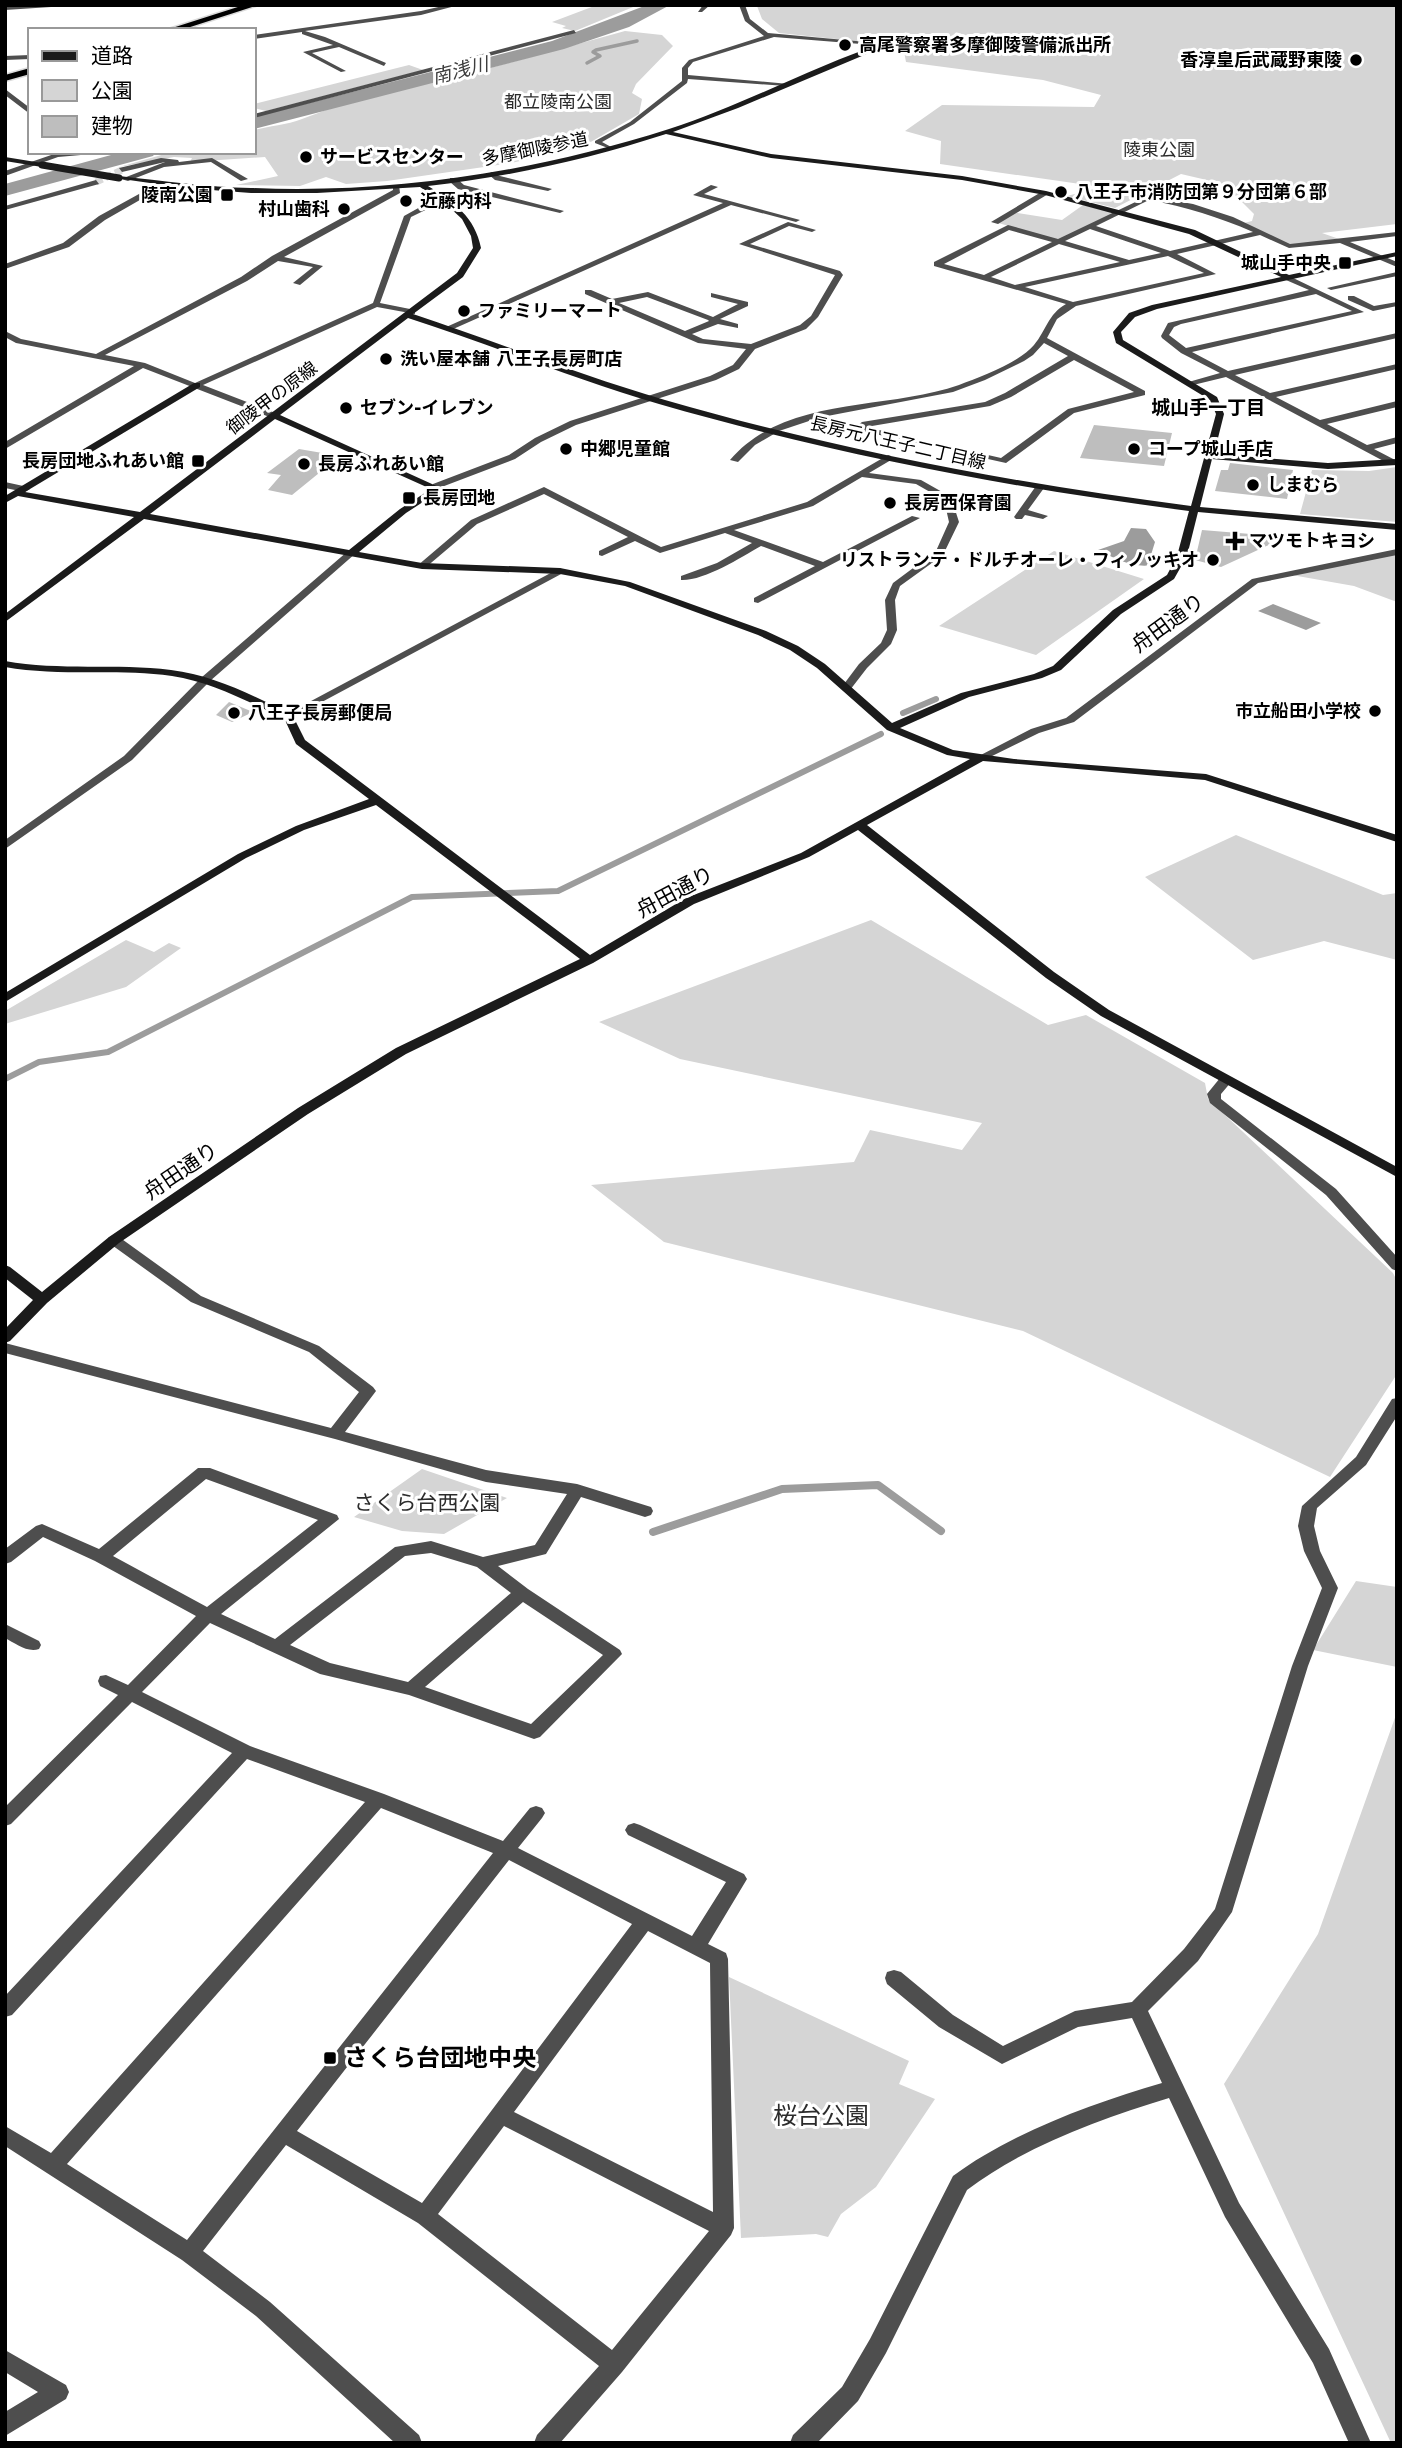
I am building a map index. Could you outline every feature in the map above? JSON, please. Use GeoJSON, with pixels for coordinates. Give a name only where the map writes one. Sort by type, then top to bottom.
{"type":"FeatureCollection","features":[{"type":"Feature","properties":{"kind":"highway"},"geometry":{"type":"LineString","coordinates":[[177,28],[250,6]]}},
{"type":"Feature","properties":{"kind":"highway"},"geometry":{"type":"LineString","coordinates":[[5,78],[27,73]]}},
{"type":"Feature","properties":{"kind":"street"},"geometry":{"type":"LineString","coordinates":[[5,8],[51,5]]}},
{"type":"Feature","properties":{"kind":"street"},"geometry":{"type":"LineString","coordinates":[[113,5],[157,5]]}},
{"type":"Feature","properties":{"kind":"street"},"geometry":{"type":"LineString","coordinates":[[256,37],[456,5]]}},
{"type":"Feature","properties":{"kind":"street"},"geometry":{"type":"LineString","coordinates":[[700,11],[707,5]]}},
{"type":"Feature","properties":{"kind":"street"},"geometry":{"type":"LineString","coordinates":[[742,5],[743,12],[752,25],[762,33],[772,36]]}},
{"type":"Feature","properties":{"kind":"street"},"geometry":{"type":"LineString","coordinates":[[300,30],[309,37],[323,37],[384,64]]}},
{"type":"Feature","properties":{"kind":"street"},"geometry":{"type":"LineString","coordinates":[[256,115],[574,32]]}},
{"type":"Feature","properties":{"kind":"street"},"geometry":{"type":"LineString","coordinates":[[611,149],[597,142],[632,123],[685,82],[685,68],[694,59],[772,36]]}},
{"type":"Feature","properties":{"kind":"street","name":"多摩御陵参道"},"geometry":{"type":"LineString","coordinates":[[395,190],[492,174],[611,149],[665,132],[886,44],[772,36]]}},
{"type":"Feature","properties":{"kind":"street"},"geometry":{"type":"LineString","coordinates":[[341,45],[306,52],[343,71]]}},
{"type":"Feature","properties":{"kind":"street"},"geometry":{"type":"LineString","coordinates":[[5,58],[28,57]]}},
{"type":"Feature","properties":{"kind":"street"},"geometry":{"type":"LineString","coordinates":[[687,77],[786,84]]}},
{"type":"Feature","properties":{"kind":"street"},"geometry":{"type":"LineString","coordinates":[[5,91],[28,110]]}},
{"type":"Feature","properties":{"kind":"street"},"geometry":{"type":"LineString","coordinates":[[665,132],[779,158],[962,178],[1046,193],[1119,211],[1192,232],[1360,312],[1184,351]]}},
{"type":"Feature","properties":{"kind":"street"},"geometry":{"type":"LineString","coordinates":[[5,174],[38,164],[48,157],[65,154]]}},
{"type":"Feature","properties":{"kind":"street"},"geometry":{"type":"LineString","coordinates":[[5,159],[122,176],[162,185],[271,193],[369,190],[432,192],[453,180],[461,187],[560,211]]}},
{"type":"Feature","properties":{"kind":"street"},"geometry":{"type":"LineString","coordinates":[[122,176],[212,160],[244,179]]}},
{"type":"Feature","properties":{"kind":"street"},"geometry":{"type":"LineString","coordinates":[[492,174],[498,178],[548,189]]}},
{"type":"Feature","properties":{"kind":"street"},"geometry":{"type":"LineString","coordinates":[[5,208],[96,182]]}},
{"type":"Feature","properties":{"kind":"street","name":"御陵甲の原線"},"geometry":{"type":"LineString","coordinates":[[5,619],[460,275],[477,248],[472,225],[443,198],[421,184]]}},
{"type":"Feature","properties":{"kind":"street"},"geometry":{"type":"LineString","coordinates":[[5,267],[66,244],[109,213],[162,185]]}},
{"type":"Feature","properties":{"kind":"street"},"geometry":{"type":"LineString","coordinates":[[714,187],[697,195],[796,220]]}},
{"type":"Feature","properties":{"kind":"street"},"geometry":{"type":"LineString","coordinates":[[98,356],[244,279],[275,258],[395,190]]}},
{"type":"Feature","properties":{"kind":"street"},"geometry":{"type":"LineString","coordinates":[[995,222],[1046,193]]}},
{"type":"Feature","properties":{"kind":"street"},"geometry":{"type":"LineString","coordinates":[[376,304],[408,216],[443,198]]}},
{"type":"Feature","properties":{"kind":"street"},"geometry":{"type":"LineString","coordinates":[[984,278],[1148,198],[1190,206],[1289,246],[1397,234]]}},
{"type":"Feature","properties":{"kind":"street"},"geometry":{"type":"LineString","coordinates":[[448,328],[730,203]]}},
{"type":"Feature","properties":{"kind":"street"},"geometry":{"type":"LineString","coordinates":[[587,292],[701,341],[752,347],[803,327],[814,317],[839,275],[743,244],[788,224],[812,230]]}},
{"type":"Feature","properties":{"kind":"street"},"geometry":{"type":"LineString","coordinates":[[735,460],[739,453],[776,431],[810,416],[951,390],[974,382],[1035,350],[1054,314],[1073,304],[1212,274],[1169,253],[1088,226]]}},
{"type":"Feature","properties":{"kind":"street"},"geometry":{"type":"LineString","coordinates":[[1073,304],[937,264],[1008,227],[1129,262]]}},
{"type":"Feature","properties":{"kind":"street"},"geometry":{"type":"LineString","coordinates":[[1013,287],[1261,233]]}},
{"type":"Feature","properties":{"kind":"street"},"geometry":{"type":"LineString","coordinates":[[1339,239],[1397,265]]}},
{"type":"Feature","properties":{"kind":"street"},"geometry":{"type":"LineString","coordinates":[[891,727],[965,695],[1038,676],[1057,668],[1117,612],[1171,577],[1182,556],[1220,414],[1214,399],[1119,341],[1117,332],[1126,320],[1155,307],[1397,254]]}},
{"type":"Feature","properties":{"kind":"street"},"geometry":{"type":"LineString","coordinates":[[275,258],[318,266],[297,283]]}},
{"type":"Feature","properties":{"kind":"street"},"geometry":{"type":"LineString","coordinates":[[1397,274],[1331,288],[1374,309],[1397,304]]}},
{"type":"Feature","properties":{"kind":"street"},"geometry":{"type":"LineString","coordinates":[[1317,291],[1171,326],[1166,331],[1166,339],[1395,463]]}},
{"type":"Feature","properties":{"kind":"street"},"geometry":{"type":"LineString","coordinates":[[611,302],[649,294],[714,321],[735,326]]}},
{"type":"Feature","properties":{"kind":"street"},"geometry":{"type":"LineString","coordinates":[[685,334],[745,304],[714,295]]}},
{"type":"Feature","properties":{"kind":"street"},"geometry":{"type":"LineString","coordinates":[[5,500],[197,385],[376,304],[410,314]]}},
{"type":"Feature","properties":{"kind":"street","name":"長房元八王子二丁目線"},"geometry":{"type":"LineString","coordinates":[[410,314],[648,397],[888,458],[1039,488],[1193,508],[1397,527]]}},
{"type":"Feature","properties":{"kind":"street"},"geometry":{"type":"LineString","coordinates":[[5,334],[19,341],[142,365],[275,416],[436,486],[512,457],[573,423],[713,378],[736,367],[752,347]]}},
{"type":"Feature","properties":{"kind":"street"},"geometry":{"type":"LineString","coordinates":[[1189,383],[1397,335]]}},
{"type":"Feature","properties":{"kind":"street"},"geometry":{"type":"LineString","coordinates":[[810,416],[1003,461],[1071,411],[1142,393],[1042,339]]}},
{"type":"Feature","properties":{"kind":"street"},"geometry":{"type":"LineString","coordinates":[[854,426],[939,414],[967,420],[987,404],[1008,395],[1074,356]]}},
{"type":"Feature","properties":{"kind":"street"},"geometry":{"type":"LineString","coordinates":[[5,446],[142,365]]}},
{"type":"Feature","properties":{"kind":"street"},"geometry":{"type":"LineString","coordinates":[[1269,396],[1397,366]]}},
{"type":"Feature","properties":{"kind":"street"},"geometry":{"type":"LineString","coordinates":[[1319,423],[1397,404]]}},
{"type":"Feature","properties":{"kind":"street"},"geometry":{"type":"LineString","coordinates":[[1366,448],[1397,440]]}},
{"type":"Feature","properties":{"kind":"street"},"geometry":{"type":"LineString","coordinates":[[1208,456],[1328,466],[1395,463]]}},
{"type":"Feature","properties":{"kind":"street"},"geometry":{"type":"LineString","coordinates":[[422,566],[474,522],[544,490],[660,550],[810,504],[888,458]]}},
{"type":"Feature","properties":{"kind":"street"},"geometry":{"type":"LineString","coordinates":[[846,688],[863,666],[886,644],[892,630],[890,600],[896,585],[940,553],[954,522],[948,499],[918,482],[863,475]]}},
{"type":"Feature","properties":{"kind":"street"},"geometry":{"type":"LineString","coordinates":[[5,485],[21,491],[142,517],[422,566],[560,571],[627,584],[762,633],[821,666],[891,727],[951,753],[980,758],[1206,776],[1397,839]]}},
{"type":"Feature","properties":{"kind":"street"},"geometry":{"type":"LineString","coordinates":[[5,846],[128,758],[206,679],[351,553],[403,511],[438,489],[436,486]]}},
{"type":"Feature","properties":{"kind":"street"},"geometry":{"type":"LineString","coordinates":[[1039,488],[1021,515],[1043,516]]}},
{"type":"Feature","properties":{"kind":"street"},"geometry":{"type":"LineString","coordinates":[[758,600],[915,519]]}},
{"type":"Feature","properties":{"kind":"street"},"geometry":{"type":"LineString","coordinates":[[725,530],[824,566]]}},
{"type":"Feature","properties":{"kind":"street"},"geometry":{"type":"LineString","coordinates":[[602,553],[633,538]]}},
{"type":"Feature","properties":{"kind":"street"},"geometry":{"type":"LineString","coordinates":[[684,578],[720,565],[760,543]]}},
{"type":"Feature","properties":{"kind":"street","name":"舟田通り"},"geometry":{"type":"LineString","coordinates":[[5,1338],[42,1300],[114,1240],[303,1111],[401,1051],[589,960],[690,901],[775,869],[980,758],[1035,731],[1070,720],[1255,581],[1397,552]]}},
{"type":"Feature","properties":{"kind":"street"},"geometry":{"type":"LineString","coordinates":[[288,716],[560,571]]}},
{"type":"Feature","properties":{"kind":"street"},"geometry":{"type":"LineString","coordinates":[[5,664],[60,671],[170,673],[206,679],[288,716],[300,742],[589,960]]}},
{"type":"Feature","properties":{"kind":"street"},"geometry":{"type":"LineString","coordinates":[[5,998],[243,856],[300,828],[375,801]]}},
{"type":"Feature","properties":{"kind":"street"},"geometry":{"type":"LineString","coordinates":[[859,825],[1050,975],[1105,1013],[1397,1173]]}},
{"type":"Feature","properties":{"kind":"street"},"geometry":{"type":"LineString","coordinates":[[1225,1081],[1214,1094],[1215,1100],[1331,1192],[1397,1266]]}},
{"type":"Feature","properties":{"kind":"street"},"geometry":{"type":"LineString","coordinates":[[114,1240],[195,1299],[314,1349],[368,1391],[335,1434]]}},
{"type":"Feature","properties":{"kind":"street"},"geometry":{"type":"LineString","coordinates":[[5,1270],[42,1300]]}},
{"type":"Feature","properties":{"kind":"street"},"geometry":{"type":"LineString","coordinates":[[5,1348],[486,1476],[577,1490],[645,1511]]}},
{"type":"Feature","properties":{"kind":"street"},"geometry":{"type":"LineString","coordinates":[[894,1978],[946,2021],[1002,2056],[1075,2019],[1137,2009],[1191,1955],[1223,1912],[1300,1666],[1330,1588],[1312,1551],[1306,1526],[1310,1506],[1361,1461],[1397,1403]]}},
{"type":"Feature","properties":{"kind":"street"},"geometry":{"type":"LineString","coordinates":[[5,1819],[208,1615],[331,1519],[204,1472],[101,1557]]}},
{"type":"Feature","properties":{"kind":"street"},"geometry":{"type":"LineString","coordinates":[[483,1563],[540,1550],[577,1490]]}},
{"type":"Feature","properties":{"kind":"street"},"geometry":{"type":"LineString","coordinates":[[5,1558],[41,1530],[101,1557],[208,1615],[326,1669],[411,1689],[534,1732],[614,1654],[522,1593],[483,1563],[431,1547],[401,1551],[277,1646]]}},
{"type":"Feature","properties":{"kind":"street"},"geometry":{"type":"LineString","coordinates":[[411,1689],[522,1593]]}},
{"type":"Feature","properties":{"kind":"street"},"geometry":{"type":"LineString","coordinates":[[5,1630],[33,1645]]}},
{"type":"Feature","properties":{"kind":"street"},"geometry":{"type":"LineString","coordinates":[[106,1681],[243,1751],[378,1799],[506,1850],[719,1959],[724,2228],[614,2365],[545,2443]]}},
{"type":"Feature","properties":{"kind":"street"},"geometry":{"type":"LineString","coordinates":[[5,2009],[243,1751]]}},
{"type":"Feature","properties":{"kind":"street"},"geometry":{"type":"LineString","coordinates":[[53,2165],[378,1799]]}},
{"type":"Feature","properties":{"kind":"street"},"geometry":{"type":"LineString","coordinates":[[189,2253],[536,1813]]}},
{"type":"Feature","properties":{"kind":"street"},"geometry":{"type":"LineString","coordinates":[[634,1830],[738,1878],[696,1947]]}},
{"type":"Feature","properties":{"kind":"street"},"geometry":{"type":"LineString","coordinates":[[425,2216],[645,1921]]}},
{"type":"Feature","properties":{"kind":"street"},"geometry":{"type":"LineString","coordinates":[[1137,2009],[1232,2210],[1321,2356],[1360,2443]]}},
{"type":"Feature","properties":{"kind":"street"},"geometry":{"type":"LineString","coordinates":[[801,2443],[850,2394],[878,2346],[960,2183],[971,2173],[1051,2135],[1173,2088]]}},
{"type":"Feature","properties":{"kind":"street"},"geometry":{"type":"LineString","coordinates":[[501,2115],[724,2228]]}},
{"type":"Feature","properties":{"kind":"street"},"geometry":{"type":"LineString","coordinates":[[5,2134],[189,2253],[263,2309],[411,2443]]}},
{"type":"Feature","properties":{"kind":"street"},"geometry":{"type":"LineString","coordinates":[[285,2134],[425,2216],[614,2365]]}},
{"type":"Feature","properties":{"kind":"street"},"geometry":{"type":"LineString","coordinates":[[5,2360],[58,2392],[5,2425]]}},
{"type":"Feature","properties":{"kind":"green space"},"geometry":{"type":"Polygon","coordinates":[[[597,5],[638,5],[575,31],[552,22],[597,5]]]}},
{"type":"Feature","properties":{"kind":"green space","name":"陵東公園"},"geometry":{"type":"Polygon","coordinates":[[[1397,5],[1397,224],[1322,233],[1339,239],[1289,246],[1240,224],[1252,221],[1254,214],[1224,184],[1181,174],[1115,208],[1067,196],[1101,187],[940,164],[941,141],[905,131],[942,105],[1094,107],[1101,95],[1043,80],[906,62],[903,46],[779,33],[762,19],[757,6],[1397,5]]]}},
{"type":"Feature","properties":{"kind":"green space","name":"都立陵南公園"},"geometry":{"type":"Polygon","coordinates":[[[625,31],[662,35],[673,46],[636,84],[632,93],[642,99],[639,114],[589,143],[592,145],[511,163],[387,181],[346,184],[326,177],[300,186],[236,185],[278,176],[265,157],[190,162],[192,158],[174,157],[119,167],[165,154],[256,154],[256,130],[296,121],[388,88],[443,81],[625,31]]]}},
{"type":"Feature","properties":{"kind":"green space"},"geometry":{"type":"Polygon","coordinates":[[[409,65],[423,70],[266,111],[256,108],[256,103],[409,65]]]}},
{"type":"Feature","properties":{"kind":"green space"},"geometry":{"type":"Polygon","coordinates":[[[1083,205],[1115,213],[1059,241],[995,222],[1012,212],[1062,220],[1083,205]]]}},
{"type":"Feature","properties":{"kind":"green space"},"geometry":{"type":"Polygon","coordinates":[[[1397,467],[1397,522],[1300,514],[1312,470],[1369,471],[1397,467]]]}},
{"type":"Feature","properties":{"kind":"green space"},"geometry":{"type":"Polygon","coordinates":[[[1054,551],[1144,579],[1036,655],[939,626],[1054,551]]]}},
{"type":"Feature","properties":{"kind":"green space"},"geometry":{"type":"Polygon","coordinates":[[[1397,552],[1397,602],[1354,586],[1286,574],[1397,552]]]}},
{"type":"Feature","properties":{"kind":"green space"},"geometry":{"type":"Polygon","coordinates":[[[1236,835],[1383,895],[1397,893],[1397,960],[1324,941],[1253,960],[1145,877],[1236,835]]]}},
{"type":"Feature","properties":{"kind":"green space"},"geometry":{"type":"Polygon","coordinates":[[[871,920],[1048,1025],[1086,1015],[1205,1083],[1208,1099],[1393,1273],[1397,1281],[1397,1374],[1330,1477],[1023,1331],[664,1242],[591,1185],[854,1162],[870,1130],[962,1150],[982,1123],[680,1059],[599,1022],[871,920]]]}},
{"type":"Feature","properties":{"kind":"green space"},"geometry":{"type":"Polygon","coordinates":[[[126,940],[154,952],[169,943],[181,948],[126,987],[5,1024],[5,1011],[126,940]]]}},
{"type":"Feature","properties":{"kind":"green space","name":"さくら台西公園"},"geometry":{"type":"Polygon","coordinates":[[[422,1469],[507,1498],[444,1534],[402,1531],[354,1517],[422,1469]]]}},
{"type":"Feature","properties":{"kind":"green space"},"geometry":{"type":"Polygon","coordinates":[[[1356,1581],[1397,1587],[1397,1667],[1313,1650],[1356,1581]]]}},
{"type":"Feature","properties":{"kind":"green space"},"geometry":{"type":"Polygon","coordinates":[[[1397,1712],[1397,2443],[1391,2443],[1224,2084],[1318,1934],[1397,1712]]]}},
{"type":"Feature","properties":{"kind":"green space","name":"桜台公園"},"geometry":{"type":"Polygon","coordinates":[[[729,1977],[909,2061],[899,2084],[935,2099],[876,2187],[841,2214],[828,2237],[816,2234],[741,2238],[729,1977]]]}},
{"type":"Feature","properties":{"kind":"shaded area"},"geometry":{"type":"Polygon","coordinates":[[[1131,528],[1146,529],[1155,542],[1150,558],[1158,563],[1135,565],[1098,550],[1124,541],[1131,528]]]}},
{"type":"Feature","properties":{"kind":"shaded area"},"geometry":{"type":"Polygon","coordinates":[[[1273,604],[1321,623],[1306,630],[1258,611],[1273,604]]]}},
{"type":"Feature","properties":{"kind":"building","name":"コープ城山手店"},"geometry":{"type":"Polygon","coordinates":[[[1094,425],[1172,433],[1164,466],[1080,458],[1094,425]]]}},
{"type":"Feature","properties":{"kind":"building","name":"長房ふれあい館"},"geometry":{"type":"Polygon","coordinates":[[[299,449],[340,456],[292,495],[268,490],[281,475],[267,473],[299,449]]]}},
{"type":"Feature","properties":{"kind":"building","name":"しまむら"},"geometry":{"type":"Polygon","coordinates":[[[1230,463],[1293,470],[1287,499],[1215,491],[1221,470],[1228,470],[1230,463]]]}},
{"type":"Feature","properties":{"kind":"building","name":"マツモトキヨシ"},"geometry":{"type":"Polygon","coordinates":[[[1202,530],[1286,537],[1221,567],[1195,560],[1202,530]]]}},
{"type":"Feature","properties":{"kind":"building","name":"八王子長房郵便局"},"geometry":{"type":"Polygon","coordinates":[[[229,702],[253,712],[232,722],[216,715],[229,702]]]}},
{"type":"Feature","properties":{"kind":"waterway","name":"南浅川"},"geometry":{"type":"LineString","coordinates":[[256,122],[558,45],[623,23],[662,5]]}},
{"type":"Feature","properties":{"kind":"waterway"},"geometry":{"type":"LineString","coordinates":[[587,63],[600,56],[593,52],[596,50],[637,41]]}},
{"type":"Feature","properties":{"kind":"waterway","name":"南浅川"},"geometry":{"type":"LineString","coordinates":[[5,190],[139,154]]}},
{"type":"Feature","properties":{"kind":"waterway"},"geometry":{"type":"LineString","coordinates":[[903,713],[936,699]]}},
{"type":"Feature","properties":{"kind":"waterway"},"geometry":{"type":"LineString","coordinates":[[5,1079],[39,1062],[108,1052],[412,897],[558,891],[881,734]]}},
{"type":"Feature","properties":{"kind":"waterway"},"geometry":{"type":"LineString","coordinates":[[653,1532],[782,1489],[878,1485],[941,1531]]}},
{"type":"Feature","properties":{"kind":"tunnel"},"geometry":{"type":"LineString","coordinates":[[96,182],[122,170]]}},
{"type":"Feature","properties":{"kind":"place","name":"高尾警察署多摩御陵警備派出所"},"geometry":{"type":"Point","coordinates":[845,45]}},
{"type":"Feature","properties":{"kind":"place","name":"香淳皇后武蔵野東陵"},"geometry":{"type":"Point","coordinates":[1356,60]}},
{"type":"Feature","properties":{"kind":"place","name":"サービスセンター"},"geometry":{"type":"Point","coordinates":[306,157]}},
{"type":"Feature","properties":{"kind":"place","name":"八王子市消防団第９分団第６部"},"geometry":{"type":"Point","coordinates":[1061,192]}},
{"type":"Feature","properties":{"kind":"place","name":"陵南公園"},"geometry":{"type":"Point","coordinates":[227,195]}},
{"type":"Feature","properties":{"kind":"place","name":"近藤内科"},"geometry":{"type":"Point","coordinates":[406,201]}},
{"type":"Feature","properties":{"kind":"place","name":"村山歯科"},"geometry":{"type":"Point","coordinates":[344,209]}},
{"type":"Feature","properties":{"kind":"place","name":"城山手中央"},"geometry":{"type":"Point","coordinates":[1345,263]}},
{"type":"Feature","properties":{"kind":"place","name":"ファミリーマート"},"geometry":{"type":"Point","coordinates":[464,311]}},
{"type":"Feature","properties":{"kind":"place","name":"洗い屋本舗 八王子長房町店"},"geometry":{"type":"Point","coordinates":[386,359]}},
{"type":"Feature","properties":{"kind":"place","name":"セブン-イレブン"},"geometry":{"type":"Point","coordinates":[346,408]}},
{"type":"Feature","properties":{"kind":"place","name":"中郷児童館"},"geometry":{"type":"Point","coordinates":[566,449]}},
{"type":"Feature","properties":{"kind":"place","name":"コープ城山手店"},"geometry":{"type":"Point","coordinates":[1134,449]}},
{"type":"Feature","properties":{"kind":"place","name":"長房団地ふれあい館"},"geometry":{"type":"Point","coordinates":[198,461]}},
{"type":"Feature","properties":{"kind":"place","name":"長房ふれあい館"},"geometry":{"type":"Point","coordinates":[304,464]}},
{"type":"Feature","properties":{"kind":"place","name":"しまむら"},"geometry":{"type":"Point","coordinates":[1253,485]}},
{"type":"Feature","properties":{"kind":"place","name":"長房団地"},"geometry":{"type":"Point","coordinates":[409,498]}},
{"type":"Feature","properties":{"kind":"place","name":"長房西保育園"},"geometry":{"type":"Point","coordinates":[890,503]}},
{"type":"Feature","properties":{"kind":"place","name":"マツモトキヨシ"},"geometry":{"type":"Point","coordinates":[1235,541]}},
{"type":"Feature","properties":{"kind":"place","name":"リストランテ・ドルチオーレ・フィノッキオ"},"geometry":{"type":"Point","coordinates":[1213,560]}},
{"type":"Feature","properties":{"kind":"place","name":"市立船田小学校"},"geometry":{"type":"Point","coordinates":[1375,711]}},
{"type":"Feature","properties":{"kind":"place","name":"八王子長房郵便局"},"geometry":{"type":"Point","coordinates":[234,713]}},
{"type":"Feature","properties":{"kind":"place","name":"さくら台団地中央"},"geometry":{"type":"Point","coordinates":[330,2058]}},
{"type":"Feature","properties":{"kind":"district","name":"城山手一丁目"},"geometry":{"type":"Point","coordinates":[1208,407]}}]}
